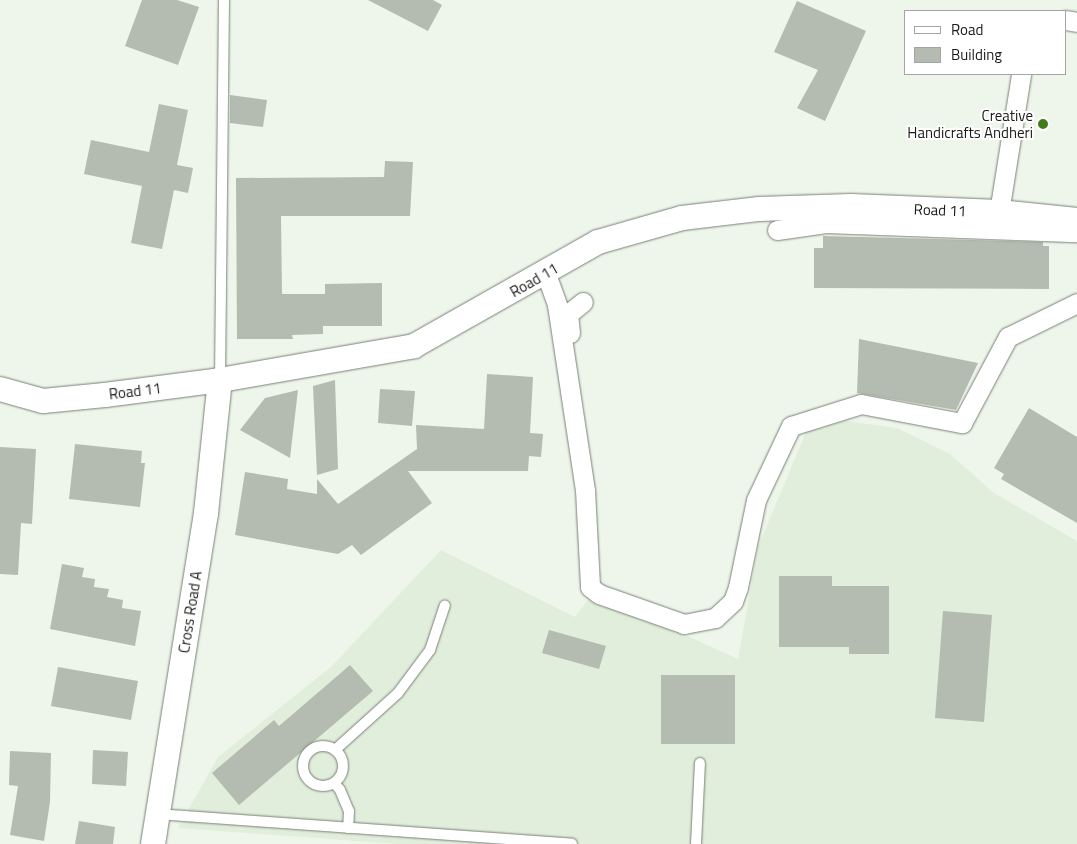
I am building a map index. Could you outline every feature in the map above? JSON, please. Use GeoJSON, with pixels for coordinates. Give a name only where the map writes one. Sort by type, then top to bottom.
{"type":"FeatureCollection","features":[{"type":"Feature","properties":{"kind":"street"},"geometry":{"type":"LineString","coordinates":[[1000,212],[1020,75]]}},
{"type":"Feature","properties":{"kind":"street","name":"Road 11"},"geometry":{"type":"LineString","coordinates":[[0,389],[43,401],[220,380],[414,346],[546,274],[598,242],[682,218],[759,209],[850,206],[1000,212],[1077,220]]}},
{"type":"Feature","properties":{"kind":"street"},"geometry":{"type":"LineString","coordinates":[[776,230],[826,223],[1077,232]]}},
{"type":"Feature","properties":{"kind":"street"},"geometry":{"type":"LineString","coordinates":[[546,274],[557,305],[585,493],[589,584],[592,590],[678,622],[706,622],[720,615],[732,601],[738,587],[756,500],[791,426],[861,404],[962,422],[1008,336],[1077,303]]}},
{"type":"Feature","properties":{"kind":"street"},"geometry":{"type":"LineString","coordinates":[[583,302],[570,310],[568,319],[594,486],[591,492],[585,493]]}},
{"type":"Feature","properties":{"kind":"street","name":"Cross Road A"},"geometry":{"type":"LineString","coordinates":[[153,844],[206,513],[220,380]]}},
{"type":"Feature","properties":{"kind":"lane"},"geometry":{"type":"LineString","coordinates":[[220,380],[224,0]]}},
{"type":"Feature","properties":{"kind":"lane"},"geometry":{"type":"LineString","coordinates":[[335,750],[343,767],[334,783],[322,786],[310,781],[304,763],[316,748],[335,750],[398,693],[430,650],[445,604]]}},
{"type":"Feature","properties":{"kind":"lane"},"geometry":{"type":"LineString","coordinates":[[696,844],[700,762]]}},
{"type":"Feature","properties":{"kind":"lane"},"geometry":{"type":"LineString","coordinates":[[334,783],[340,790],[349,811],[348,828]]}},
{"type":"Feature","properties":{"kind":"lane"},"geometry":{"type":"LineString","coordinates":[[158,814],[572,844]]}},
{"type":"Feature","properties":{"kind":"shaded area"},"geometry":{"type":"Polygon","coordinates":[[[845,421],[897,428],[950,454],[994,493],[1077,541],[1077,844],[397,844],[178,828],[218,757],[331,667],[441,550],[575,617],[593,593],[738,659],[758,547],[806,432],[845,421]]]}},
{"type":"Feature","properties":{"kind":"building"},"geometry":{"type":"Polygon","coordinates":[[[142,0],[177,0],[199,7],[178,65],[125,46],[142,0]]]}},
{"type":"Feature","properties":{"kind":"building"},"geometry":{"type":"Polygon","coordinates":[[[368,0],[433,0],[442,5],[428,31],[368,0]]]}},
{"type":"Feature","properties":{"kind":"building"},"geometry":{"type":"Polygon","coordinates":[[[797,1],[866,31],[825,121],[797,108],[818,70],[774,52],[797,1]]]}},
{"type":"Feature","properties":{"kind":"building"},"geometry":{"type":"Polygon","coordinates":[[[230,95],[267,100],[263,127],[230,123],[230,95]]]}},
{"type":"Feature","properties":{"kind":"building"},"geometry":{"type":"Polygon","coordinates":[[[159,104],[188,110],[177,165],[193,168],[188,193],[174,190],[162,249],[131,243],[142,186],[84,174],[91,140],[149,152],[159,104]]]}},
{"type":"Feature","properties":{"kind":"building"},"geometry":{"type":"Polygon","coordinates":[[[385,161],[413,162],[410,216],[281,216],[282,294],[325,294],[325,284],[382,283],[382,326],[323,326],[323,334],[292,335],[293,339],[237,339],[236,178],[384,177],[385,161]]]}},
{"type":"Feature","properties":{"kind":"building"},"geometry":{"type":"Polygon","coordinates":[[[823,236],[1043,242],[1043,246],[1049,246],[1049,289],[814,288],[814,248],[823,248],[823,236]]]}},
{"type":"Feature","properties":{"kind":"building"},"geometry":{"type":"Polygon","coordinates":[[[859,339],[978,363],[956,410],[857,393],[859,339]]]}},
{"type":"Feature","properties":{"kind":"building"},"geometry":{"type":"Polygon","coordinates":[[[487,374],[533,377],[530,433],[543,434],[541,457],[529,456],[528,471],[408,471],[432,503],[361,555],[352,545],[338,554],[235,535],[245,472],[288,479],[287,489],[317,494],[317,479],[338,504],[417,449],[416,425],[484,429],[487,374]]]}},
{"type":"Feature","properties":{"kind":"building"},"geometry":{"type":"Polygon","coordinates":[[[335,380],[338,469],[317,475],[313,386],[335,380]]]}},
{"type":"Feature","properties":{"kind":"building"},"geometry":{"type":"Polygon","coordinates":[[[380,389],[415,391],[412,426],[378,423],[380,389]]]}},
{"type":"Feature","properties":{"kind":"building"},"geometry":{"type":"Polygon","coordinates":[[[298,390],[290,458],[240,430],[265,398],[298,390]]]}},
{"type":"Feature","properties":{"kind":"building"},"geometry":{"type":"Polygon","coordinates":[[[1029,408],[1077,437],[1077,523],[1001,479],[1004,474],[994,468],[1029,408]]]}},
{"type":"Feature","properties":{"kind":"building"},"geometry":{"type":"Polygon","coordinates":[[[75,444],[142,451],[141,463],[145,463],[140,507],[69,499],[75,444]]]}},
{"type":"Feature","properties":{"kind":"building"},"geometry":{"type":"Polygon","coordinates":[[[0,447],[36,449],[32,524],[21,523],[18,575],[0,574],[0,447]]]}},
{"type":"Feature","properties":{"kind":"building"},"geometry":{"type":"Polygon","coordinates":[[[62,564],[84,568],[82,577],[95,579],[94,587],[109,589],[107,597],[123,600],[122,608],[141,611],[135,646],[50,629],[62,564]]]}},
{"type":"Feature","properties":{"kind":"building"},"geometry":{"type":"Polygon","coordinates":[[[779,576],[832,576],[832,586],[889,586],[889,654],[849,654],[849,647],[779,647],[779,576]]]}},
{"type":"Feature","properties":{"kind":"building"},"geometry":{"type":"Polygon","coordinates":[[[943,611],[992,615],[984,722],[935,718],[943,611]]]}},
{"type":"Feature","properties":{"kind":"building"},"geometry":{"type":"Polygon","coordinates":[[[549,630],[606,646],[599,669],[542,653],[549,630]]]}},
{"type":"Feature","properties":{"kind":"building"},"geometry":{"type":"Polygon","coordinates":[[[350,665],[373,691],[239,805],[212,773],[274,720],[279,726],[350,665]]]}},
{"type":"Feature","properties":{"kind":"building"},"geometry":{"type":"Polygon","coordinates":[[[58,667],[138,681],[131,720],[51,706],[58,667]]]}},
{"type":"Feature","properties":{"kind":"building"},"geometry":{"type":"Polygon","coordinates":[[[661,675],[735,675],[735,744],[661,744],[661,675]]]}},
{"type":"Feature","properties":{"kind":"building"},"geometry":{"type":"Polygon","coordinates":[[[93,750],[128,752],[126,786],[92,784],[93,750]]]}},
{"type":"Feature","properties":{"kind":"building"},"geometry":{"type":"Polygon","coordinates":[[[10,751],[51,753],[50,802],[44,841],[10,835],[18,786],[9,785],[10,751]]]}},
{"type":"Feature","properties":{"kind":"building"},"geometry":{"type":"Polygon","coordinates":[[[79,821],[115,827],[113,844],[75,844],[79,821]]]}},
{"type":"Feature","properties":{"kind":"place","name":"Creative Handicrafts Andheri"},"geometry":{"type":"Point","coordinates":[1043,124]}}]}
